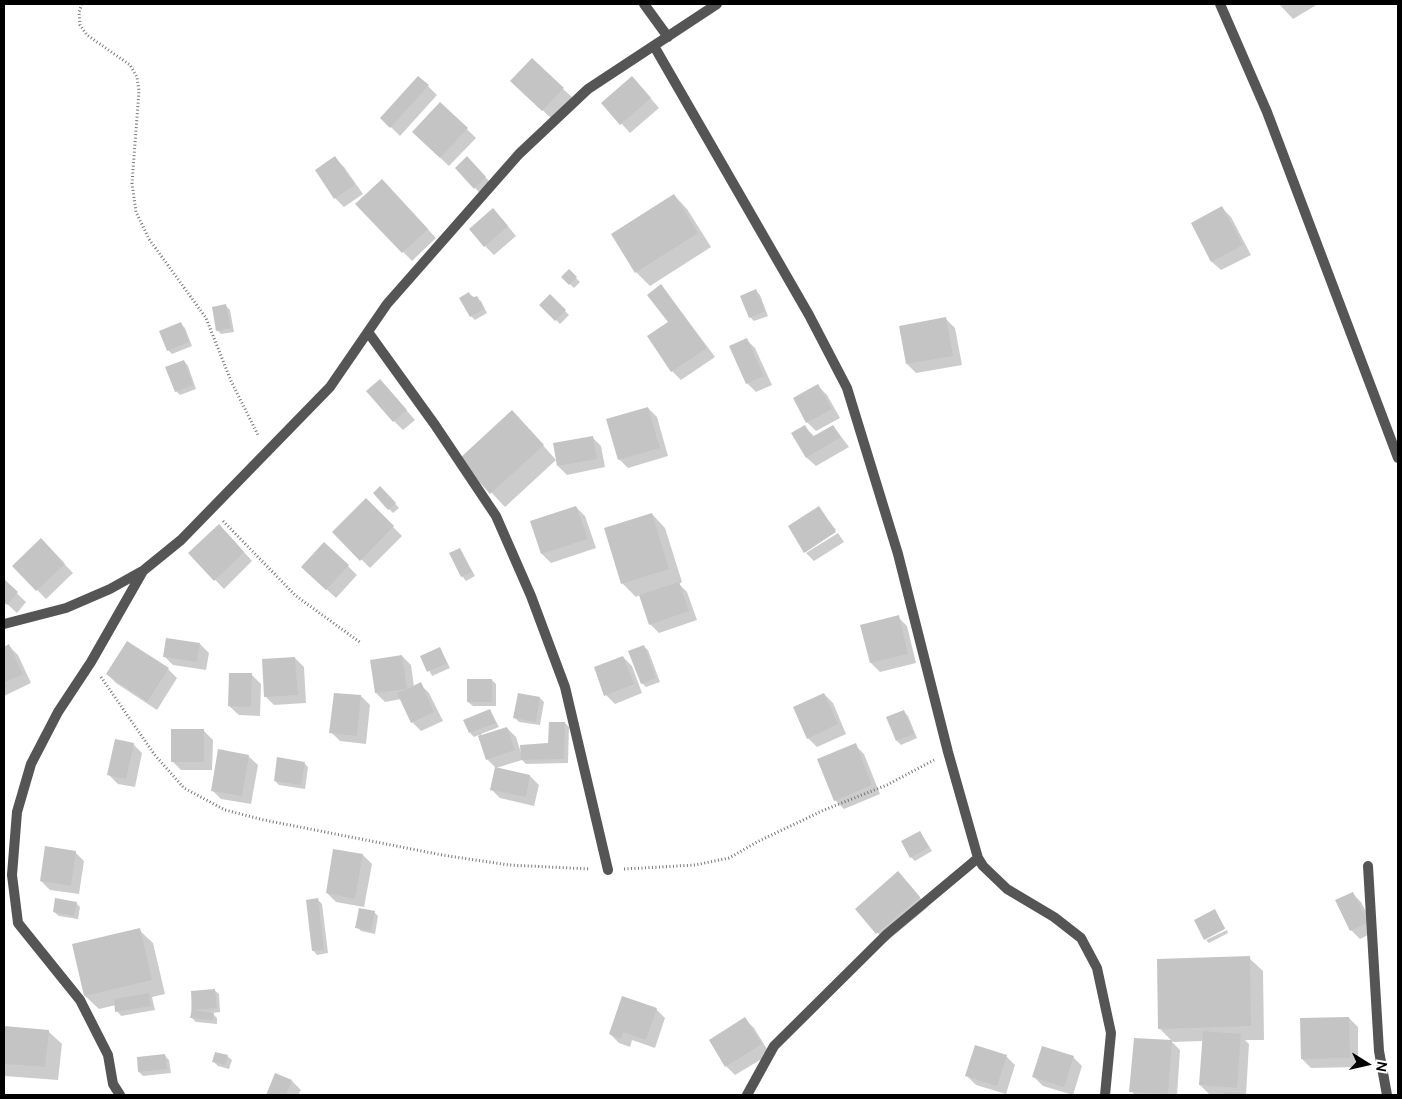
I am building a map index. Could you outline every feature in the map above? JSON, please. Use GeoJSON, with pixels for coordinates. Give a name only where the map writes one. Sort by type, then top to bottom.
{"type":"FeatureCollection","features":[{"type":"Feature","properties":{"kind":"street"},"geometry":{"type":"LineString","coordinates":[[644,4],[668,37]]}},
{"type":"Feature","properties":{"kind":"street"},"geometry":{"type":"LineString","coordinates":[[4,624],[66,608],[110,589],[144,570],[212,510],[266,451],[330,387],[387,304],[519,154],[588,89],[717,4]]}},
{"type":"Feature","properties":{"kind":"street"},"geometry":{"type":"LineString","coordinates":[[1220,4],[1267,112],[1398,458]]}},
{"type":"Feature","properties":{"kind":"street"},"geometry":{"type":"LineString","coordinates":[[654,46],[810,315],[847,388],[898,554],[948,752],[978,858],[983,866],[1007,889],[1054,917],[1081,938],[1097,968],[1111,1033],[1106,1095]]}},
{"type":"Feature","properties":{"kind":"street"},"geometry":{"type":"LineString","coordinates":[[368,332],[435,425],[496,516],[531,596],[565,687],[608,870]]}},
{"type":"Feature","properties":{"kind":"street"},"geometry":{"type":"LineString","coordinates":[[120,1095],[113,1084],[108,1055],[80,1000],[18,923],[12,875],[17,812],[31,764],[58,712],[91,662],[144,570]]}},
{"type":"Feature","properties":{"kind":"street"},"geometry":{"type":"LineString","coordinates":[[747,1095],[774,1046],[887,934],[978,858]]}},
{"type":"Feature","properties":{"kind":"street"},"geometry":{"type":"LineString","coordinates":[[1368,866],[1379,1050],[1387,1095]]}},
{"type":"Feature","properties":{"kind":"path"},"geometry":{"type":"LineString","coordinates":[[82,4],[79,12],[80,25],[87,35],[130,65],[137,76],[139,91],[132,182],[136,212],[149,239],[206,318],[231,381],[266,451]]}},
{"type":"Feature","properties":{"kind":"path"},"geometry":{"type":"LineString","coordinates":[[212,510],[296,596],[361,643]]}},
{"type":"Feature","properties":{"kind":"path"},"geometry":{"type":"LineString","coordinates":[[91,662],[154,754],[184,788],[225,810],[264,820],[442,855],[509,864],[608,870],[695,865],[729,858],[757,842],[824,810],[887,784],[948,752]]}},
{"type":"Feature","properties":{"kind":"building"},"geometry":{"type":"Polygon","coordinates":[[[532,58],[564,88],[542,111],[510,81],[532,58]]]}},
{"type":"Feature","properties":{"kind":"building"},"geometry":{"type":"Polygon","coordinates":[[[418,76],[429,85],[390,128],[380,118],[418,76]]]}},
{"type":"Feature","properties":{"kind":"building"},"geometry":{"type":"Polygon","coordinates":[[[632,76],[651,98],[620,125],[601,103],[632,76]]]}},
{"type":"Feature","properties":{"kind":"building"},"geometry":{"type":"Polygon","coordinates":[[[440,102],[468,128],[440,158],[412,132],[440,102]]]}},
{"type":"Feature","properties":{"kind":"building"},"geometry":{"type":"Polygon","coordinates":[[[335,156],[355,185],[334,199],[315,170],[335,156]]]}},
{"type":"Feature","properties":{"kind":"building"},"geometry":{"type":"Polygon","coordinates":[[[467,156],[486,177],[474,189],[455,168],[467,156]]]}},
{"type":"Feature","properties":{"kind":"building"},"geometry":{"type":"Polygon","coordinates":[[[382,179],[428,229],[402,253],[355,204],[382,179]]]}},
{"type":"Feature","properties":{"kind":"building"},"geometry":{"type":"Polygon","coordinates":[[[674,194],[698,233],[635,273],[611,234],[674,194]]]}},
{"type":"Feature","properties":{"kind":"building"},"geometry":{"type":"Polygon","coordinates":[[[1222,206],[1243,245],[1211,262],[1191,223],[1222,206]]]}},
{"type":"Feature","properties":{"kind":"building"},"geometry":{"type":"Polygon","coordinates":[[[493,208],[508,226],[484,247],[469,229],[493,208]]]}},
{"type":"Feature","properties":{"kind":"building"},"geometry":{"type":"Polygon","coordinates":[[[569,269],[577,277],[569,285],[561,277],[569,269]]]}},
{"type":"Feature","properties":{"kind":"building"},"geometry":{"type":"Polygon","coordinates":[[[661,284],[707,348],[671,372],[647,336],[668,322],[647,295],[661,284]]]}},
{"type":"Feature","properties":{"kind":"building"},"geometry":{"type":"Polygon","coordinates":[[[756,289],[765,311],[749,318],[740,296],[756,289]]]}},
{"type":"Feature","properties":{"kind":"building"},"geometry":{"type":"Polygon","coordinates":[[[469,292],[472,298],[477,296],[484,309],[470,317],[459,298],[469,292]]]}},
{"type":"Feature","properties":{"kind":"building"},"geometry":{"type":"Polygon","coordinates":[[[550,294],[566,310],[555,321],[539,305],[550,294]]]}},
{"type":"Feature","properties":{"kind":"building"},"geometry":{"type":"Polygon","coordinates":[[[226,304],[231,328],[216,331],[212,307],[226,304]]]}},
{"type":"Feature","properties":{"kind":"building"},"geometry":{"type":"Polygon","coordinates":[[[946,317],[953,356],[906,364],[899,326],[946,317]]]}},
{"type":"Feature","properties":{"kind":"building"},"geometry":{"type":"Polygon","coordinates":[[[181,322],[189,342],[167,351],[159,331],[181,322]]]}},
{"type":"Feature","properties":{"kind":"building"},"geometry":{"type":"Polygon","coordinates":[[[747,338],[764,376],[746,384],[729,346],[747,338]]]}},
{"type":"Feature","properties":{"kind":"building"},"geometry":{"type":"Polygon","coordinates":[[[184,360],[193,385],[175,392],[165,367],[184,360]]]}},
{"type":"Feature","properties":{"kind":"building"},"geometry":{"type":"Polygon","coordinates":[[[380,379],[407,410],[393,422],[366,391],[380,379]]]}},
{"type":"Feature","properties":{"kind":"building"},"geometry":{"type":"Polygon","coordinates":[[[818,384],[832,409],[806,423],[793,398],[818,384]]]}},
{"type":"Feature","properties":{"kind":"building"},"geometry":{"type":"Polygon","coordinates":[[[648,407],[660,448],[618,460],[606,419],[648,407]]]}},
{"type":"Feature","properties":{"kind":"building"},"geometry":{"type":"Polygon","coordinates":[[[512,410],[544,445],[490,494],[459,459],[512,410]]]}},
{"type":"Feature","properties":{"kind":"building"},"geometry":{"type":"Polygon","coordinates":[[[805,425],[812,437],[833,425],[841,437],[806,458],[791,433],[805,425]]]}},
{"type":"Feature","properties":{"kind":"building"},"geometry":{"type":"Polygon","coordinates":[[[593,436],[597,459],[557,466],[553,443],[593,436]]]}},
{"type":"Feature","properties":{"kind":"building"},"geometry":{"type":"Polygon","coordinates":[[[380,486],[396,503],[388,510],[373,493],[380,486]]]}},
{"type":"Feature","properties":{"kind":"building"},"geometry":{"type":"Polygon","coordinates":[[[366,498],[394,526],[360,561],[332,532],[366,498]]]}},
{"type":"Feature","properties":{"kind":"building"},"geometry":{"type":"Polygon","coordinates":[[[576,506],[588,539],[541,554],[530,521],[576,506]]]}},
{"type":"Feature","properties":{"kind":"building"},"geometry":{"type":"Polygon","coordinates":[[[819,506],[836,532],[804,553],[788,526],[819,506]]]}},
{"type":"Feature","properties":{"kind":"building"},"geometry":{"type":"Polygon","coordinates":[[[652,513],[669,569],[621,584],[604,528],[652,513]]]}},
{"type":"Feature","properties":{"kind":"building"},"geometry":{"type":"Polygon","coordinates":[[[219,524],[244,552],[214,581],[188,553],[219,524]]]}},
{"type":"Feature","properties":{"kind":"building"},"geometry":{"type":"Polygon","coordinates":[[[41,538],[65,564],[36,591],[12,566],[41,538]]]}},
{"type":"Feature","properties":{"kind":"building"},"geometry":{"type":"Polygon","coordinates":[[[324,542],[349,565],[326,590],[301,567],[324,542]]]}},
{"type":"Feature","properties":{"kind":"building"},"geometry":{"type":"Polygon","coordinates":[[[460,548],[472,572],[461,577],[449,553],[460,548]]]}},
{"type":"Feature","properties":{"kind":"building"},"geometry":{"type":"Polygon","coordinates":[[[4,579],[18,592],[7,605],[4,602],[4,579]]]}},
{"type":"Feature","properties":{"kind":"building"},"geometry":{"type":"Polygon","coordinates":[[[679,582],[689,611],[649,625],[639,595],[679,582]]]}},
{"type":"Feature","properties":{"kind":"building"},"geometry":{"type":"Polygon","coordinates":[[[899,615],[908,654],[870,663],[860,625],[899,615]]]}},
{"type":"Feature","properties":{"kind":"building"},"geometry":{"type":"Polygon","coordinates":[[[166,638],[200,643],[197,662],[163,657],[166,638]]]}},
{"type":"Feature","properties":{"kind":"building"},"geometry":{"type":"Polygon","coordinates":[[[127,641],[169,668],[147,702],[106,674],[127,641]]]}},
{"type":"Feature","properties":{"kind":"building"},"geometry":{"type":"Polygon","coordinates":[[[9,644],[23,674],[4,683],[4,647],[9,644]]]}},
{"type":"Feature","properties":{"kind":"building"},"geometry":{"type":"Polygon","coordinates":[[[644,645],[656,678],[641,684],[628,651],[644,645]]]}},
{"type":"Feature","properties":{"kind":"building"},"geometry":{"type":"Polygon","coordinates":[[[440,647],[447,663],[427,672],[420,656],[440,647]]]}},
{"type":"Feature","properties":{"kind":"building"},"geometry":{"type":"Polygon","coordinates":[[[402,655],[407,689],[375,693],[370,660],[402,655]]]}},
{"type":"Feature","properties":{"kind":"building"},"geometry":{"type":"Polygon","coordinates":[[[623,656],[634,684],[604,696],[594,667],[623,656]]]}},
{"type":"Feature","properties":{"kind":"building"},"geometry":{"type":"Polygon","coordinates":[[[295,657],[298,695],[264,697],[262,659],[295,657]]]}},
{"type":"Feature","properties":{"kind":"building"},"geometry":{"type":"Polygon","coordinates":[[[229,673],[252,673],[251,707],[228,706],[229,673]]]}},
{"type":"Feature","properties":{"kind":"building"},"geometry":{"type":"Polygon","coordinates":[[[467,679],[492,679],[492,702],[467,702],[467,679]]]}},
{"type":"Feature","properties":{"kind":"building"},"geometry":{"type":"Polygon","coordinates":[[[421,682],[434,712],[411,723],[397,693],[421,682]]]}},
{"type":"Feature","properties":{"kind":"building"},"geometry":{"type":"Polygon","coordinates":[[[334,693],[361,695],[357,736],[329,733],[334,693]]]}},
{"type":"Feature","properties":{"kind":"building"},"geometry":{"type":"Polygon","coordinates":[[[518,693],[540,697],[536,722],[513,718],[518,693]]]}},
{"type":"Feature","properties":{"kind":"building"},"geometry":{"type":"Polygon","coordinates":[[[824,693],[838,724],[807,739],[793,707],[824,693]]]}},
{"type":"Feature","properties":{"kind":"building"},"geometry":{"type":"Polygon","coordinates":[[[490,709],[496,723],[469,733],[463,720],[490,709]]]}},
{"type":"Feature","properties":{"kind":"building"},"geometry":{"type":"Polygon","coordinates":[[[904,710],[914,734],[896,741],[886,717],[904,710]]]}},
{"type":"Feature","properties":{"kind":"building"},"geometry":{"type":"Polygon","coordinates":[[[549,722],[565,722],[564,759],[521,760],[520,745],[548,743],[549,722]]]}},
{"type":"Feature","properties":{"kind":"building"},"geometry":{"type":"Polygon","coordinates":[[[507,727],[515,750],[486,760],[478,736],[507,727]]]}},
{"type":"Feature","properties":{"kind":"building"},"geometry":{"type":"Polygon","coordinates":[[[171,729],[204,729],[204,762],[171,762],[171,729]]]}},
{"type":"Feature","properties":{"kind":"building"},"geometry":{"type":"Polygon","coordinates":[[[115,739],[134,743],[126,779],[107,775],[115,739]]]}},
{"type":"Feature","properties":{"kind":"building"},"geometry":{"type":"Polygon","coordinates":[[[856,743],[872,785],[834,801],[817,759],[856,743]]]}},
{"type":"Feature","properties":{"kind":"building"},"geometry":{"type":"Polygon","coordinates":[[[218,749],[249,755],[242,796],[211,791],[218,749]]]}},
{"type":"Feature","properties":{"kind":"building"},"geometry":{"type":"Polygon","coordinates":[[[277,757],[305,762],[301,785],[274,781],[277,757]]]}},
{"type":"Feature","properties":{"kind":"building"},"geometry":{"type":"Polygon","coordinates":[[[495,767],[530,775],[526,797],[490,790],[495,767]]]}},
{"type":"Feature","properties":{"kind":"building"},"geometry":{"type":"Polygon","coordinates":[[[920,831],[929,847],[910,858],[901,841],[920,831]]]}},
{"type":"Feature","properties":{"kind":"building"},"geometry":{"type":"Polygon","coordinates":[[[45,846],[76,851],[71,886],[40,881],[45,846]]]}},
{"type":"Feature","properties":{"kind":"building"},"geometry":{"type":"Polygon","coordinates":[[[333,849],[363,854],[355,899],[326,893],[333,849]]]}},
{"type":"Feature","properties":{"kind":"building"},"geometry":{"type":"Polygon","coordinates":[[[898,871],[920,897],[876,934],[855,909],[898,871]]]}},
{"type":"Feature","properties":{"kind":"building"},"geometry":{"type":"Polygon","coordinates":[[[1353,892],[1368,922],[1350,931],[1335,900],[1353,892]]]}},
{"type":"Feature","properties":{"kind":"building"},"geometry":{"type":"Polygon","coordinates":[[[55,898],[77,902],[74,916],[53,912],[55,898]]]}},
{"type":"Feature","properties":{"kind":"building"},"geometry":{"type":"Polygon","coordinates":[[[318,898],[324,950],[312,951],[306,900],[318,898]]]}},
{"type":"Feature","properties":{"kind":"building"},"geometry":{"type":"Polygon","coordinates":[[[359,908],[375,911],[371,931],[355,928],[359,908]]]}},
{"type":"Feature","properties":{"kind":"building"},"geometry":{"type":"Polygon","coordinates":[[[1215,909],[1225,929],[1204,940],[1194,920],[1215,909]]]}},
{"type":"Feature","properties":{"kind":"building"},"geometry":{"type":"Polygon","coordinates":[[[140,928],[152,980],[84,996],[72,944],[140,928]]]}},
{"type":"Feature","properties":{"kind":"building"},"geometry":{"type":"Polygon","coordinates":[[[1250,956],[1251,1026],[1158,1029],[1157,959],[1250,956]]]}},
{"type":"Feature","properties":{"kind":"building"},"geometry":{"type":"Polygon","coordinates":[[[215,989],[217,1008],[193,1010],[214,1013],[213,1020],[190,1018],[192,1010],[191,991],[215,989]]]}},
{"type":"Feature","properties":{"kind":"building"},"geometry":{"type":"Polygon","coordinates":[[[149,993],[151,1006],[115,1012],[114,999],[149,993]]]}},
{"type":"Feature","properties":{"kind":"building"},"geometry":{"type":"Polygon","coordinates":[[[622,996],[657,1008],[646,1040],[623,1032],[621,1039],[609,1034],[622,996]]]}},
{"type":"Feature","properties":{"kind":"building"},"geometry":{"type":"Polygon","coordinates":[[[745,1017],[762,1044],[725,1067],[709,1040],[745,1017]]]}},
{"type":"Feature","properties":{"kind":"building"},"geometry":{"type":"Polygon","coordinates":[[[1349,1017],[1350,1058],[1301,1059],[1300,1018],[1349,1017]]]}},
{"type":"Feature","properties":{"kind":"building"},"geometry":{"type":"Polygon","coordinates":[[[4,1026],[49,1030],[45,1067],[4,1064],[4,1026]]]}},
{"type":"Feature","properties":{"kind":"building"},"geometry":{"type":"Polygon","coordinates":[[[1203,1031],[1241,1034],[1237,1088],[1199,1085],[1203,1031]]]}},
{"type":"Feature","properties":{"kind":"building"},"geometry":{"type":"Polygon","coordinates":[[[1134,1038],[1172,1040],[1168,1094],[1129,1092],[1134,1038]]]}},
{"type":"Feature","properties":{"kind":"building"},"geometry":{"type":"Polygon","coordinates":[[[975,1045],[1007,1055],[997,1086],[965,1076],[975,1045]]]}},
{"type":"Feature","properties":{"kind":"building"},"geometry":{"type":"Polygon","coordinates":[[[1042,1046],[1074,1056],[1064,1087],[1032,1077],[1042,1046]]]}},
{"type":"Feature","properties":{"kind":"building"},"geometry":{"type":"Polygon","coordinates":[[[215,1052],[228,1055],[225,1065],[212,1062],[215,1052]]]}},
{"type":"Feature","properties":{"kind":"building"},"geometry":{"type":"Polygon","coordinates":[[[165,1054],[167,1069],[138,1072],[137,1057],[165,1054]]]}},
{"type":"Feature","properties":{"kind":"building"},"geometry":{"type":"Polygon","coordinates":[[[275,1073],[292,1080],[286,1095],[266,1095],[275,1073]]]}},
{"type":"Feature","properties":{"kind":"building"},"geometry":{"type":"Polygon","coordinates":[[[1224,1092],[1249,1094],[1249,1095],[1224,1095],[1224,1092]]]}}]}
